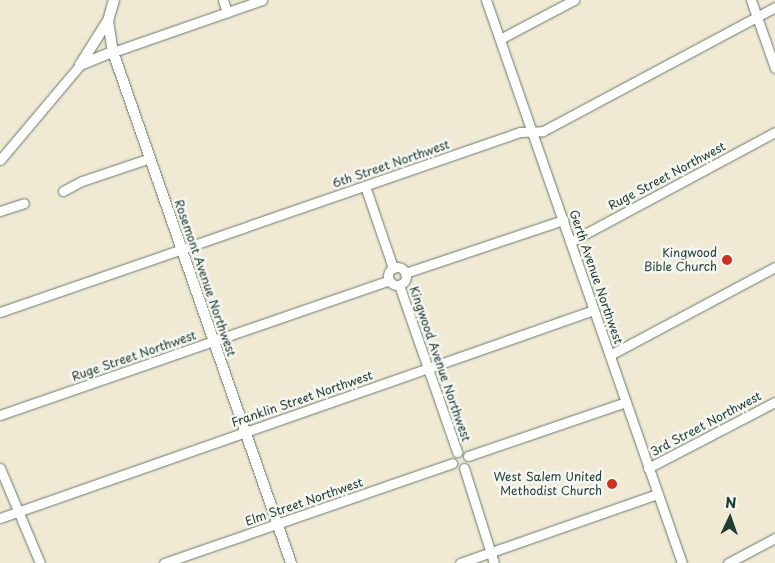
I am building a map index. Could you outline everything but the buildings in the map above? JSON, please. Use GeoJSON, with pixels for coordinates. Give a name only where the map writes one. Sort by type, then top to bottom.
{"type":"FeatureCollection","features":[{"type":"Feature","properties":{"kind":"street","name":"Rosemont Avenue Northwest"},"geometry":{"type":"LineString","coordinates":[[114,0],[108,21],[113,52],[291,563]]}},
{"type":"Feature","properties":{"kind":"street"},"geometry":{"type":"LineString","coordinates":[[223,0],[227,12]]}},
{"type":"Feature","properties":{"kind":"street"},"geometry":{"type":"LineString","coordinates":[[80,65],[262,0]]}},
{"type":"Feature","properties":{"kind":"street","name":"Gerth Avenue Northwest"},"geometry":{"type":"LineString","coordinates":[[486,0],[682,563]]}},
{"type":"Feature","properties":{"kind":"street"},"geometry":{"type":"LineString","coordinates":[[500,39],[574,0]]}},
{"type":"Feature","properties":{"kind":"street"},"geometry":{"type":"LineString","coordinates":[[751,0],[775,68]]}},
{"type":"Feature","properties":{"kind":"street","name":"6th Street Northwest"},"geometry":{"type":"LineString","coordinates":[[0,312],[520,132],[543,131],[775,7]]}},
{"type":"Feature","properties":{"kind":"street"},"geometry":{"type":"LineString","coordinates":[[0,160],[80,65],[108,21]]}},
{"type":"Feature","properties":{"kind":"street","name":"Ruge Street Northwest"},"geometry":{"type":"LineString","coordinates":[[570,242],[775,132]]}},
{"type":"Feature","properties":{"kind":"street"},"geometry":{"type":"LineString","coordinates":[[64,191],[82,181],[150,158]]}},
{"type":"Feature","properties":{"kind":"street"},"geometry":{"type":"LineString","coordinates":[[365,186],[393,268]]}},
{"type":"Feature","properties":{"kind":"street"},"geometry":{"type":"LineString","coordinates":[[0,211],[24,203]]}},
{"type":"Feature","properties":{"kind":"street"},"geometry":{"type":"LineString","coordinates":[[405,273],[563,220]]}},
{"type":"Feature","properties":{"kind":"street"},"geometry":{"type":"LineString","coordinates":[[610,355],[775,267]]}},
{"type":"Feature","properties":{"kind":"street"},"geometry":{"type":"LineString","coordinates":[[393,268],[402,269],[405,273]]}},
{"type":"Feature","properties":{"kind":"street"},"geometry":{"type":"LineString","coordinates":[[393,268],[389,271],[389,280],[399,285],[403,282],[405,273]]}},
{"type":"Feature","properties":{"kind":"street","name":"Ruge Street Northwest"},"geometry":{"type":"LineString","coordinates":[[0,415],[389,280]]}},
{"type":"Feature","properties":{"kind":"street","name":"Kingwood Avenue Northwest"},"geometry":{"type":"LineString","coordinates":[[399,285],[457,452]]}},
{"type":"Feature","properties":{"kind":"street","name":"Franklin Street Northwest"},"geometry":{"type":"LineString","coordinates":[[0,518],[594,310]]}},
{"type":"Feature","properties":{"kind":"street"},"geometry":{"type":"LineString","coordinates":[[464,468],[454,467],[452,463],[457,452],[468,456],[626,402]]}},
{"type":"Feature","properties":{"kind":"street","name":"3rd Street Northwest"},"geometry":{"type":"LineString","coordinates":[[648,468],[775,402]]}},
{"type":"Feature","properties":{"kind":"street"},"geometry":{"type":"LineString","coordinates":[[468,456],[464,468],[494,563]]}},
{"type":"Feature","properties":{"kind":"street","name":"Elm Street Northwest"},"geometry":{"type":"LineString","coordinates":[[164,563],[189,559],[278,524],[452,463]]}},
{"type":"Feature","properties":{"kind":"street"},"geometry":{"type":"LineString","coordinates":[[0,468],[40,563]]}},
{"type":"Feature","properties":{"kind":"street"},"geometry":{"type":"LineString","coordinates":[[460,563],[657,494]]}},
{"type":"Feature","properties":{"kind":"street"},"geometry":{"type":"LineString","coordinates":[[728,563],[775,538]]}},
{"type":"Feature","properties":{"kind":"place","name":"Kingwood Bible Church"},"geometry":{"type":"Point","coordinates":[727,260]}},
{"type":"Feature","properties":{"kind":"place","name":"West Salem United Methodist Church"},"geometry":{"type":"Point","coordinates":[612,484]}}]}
